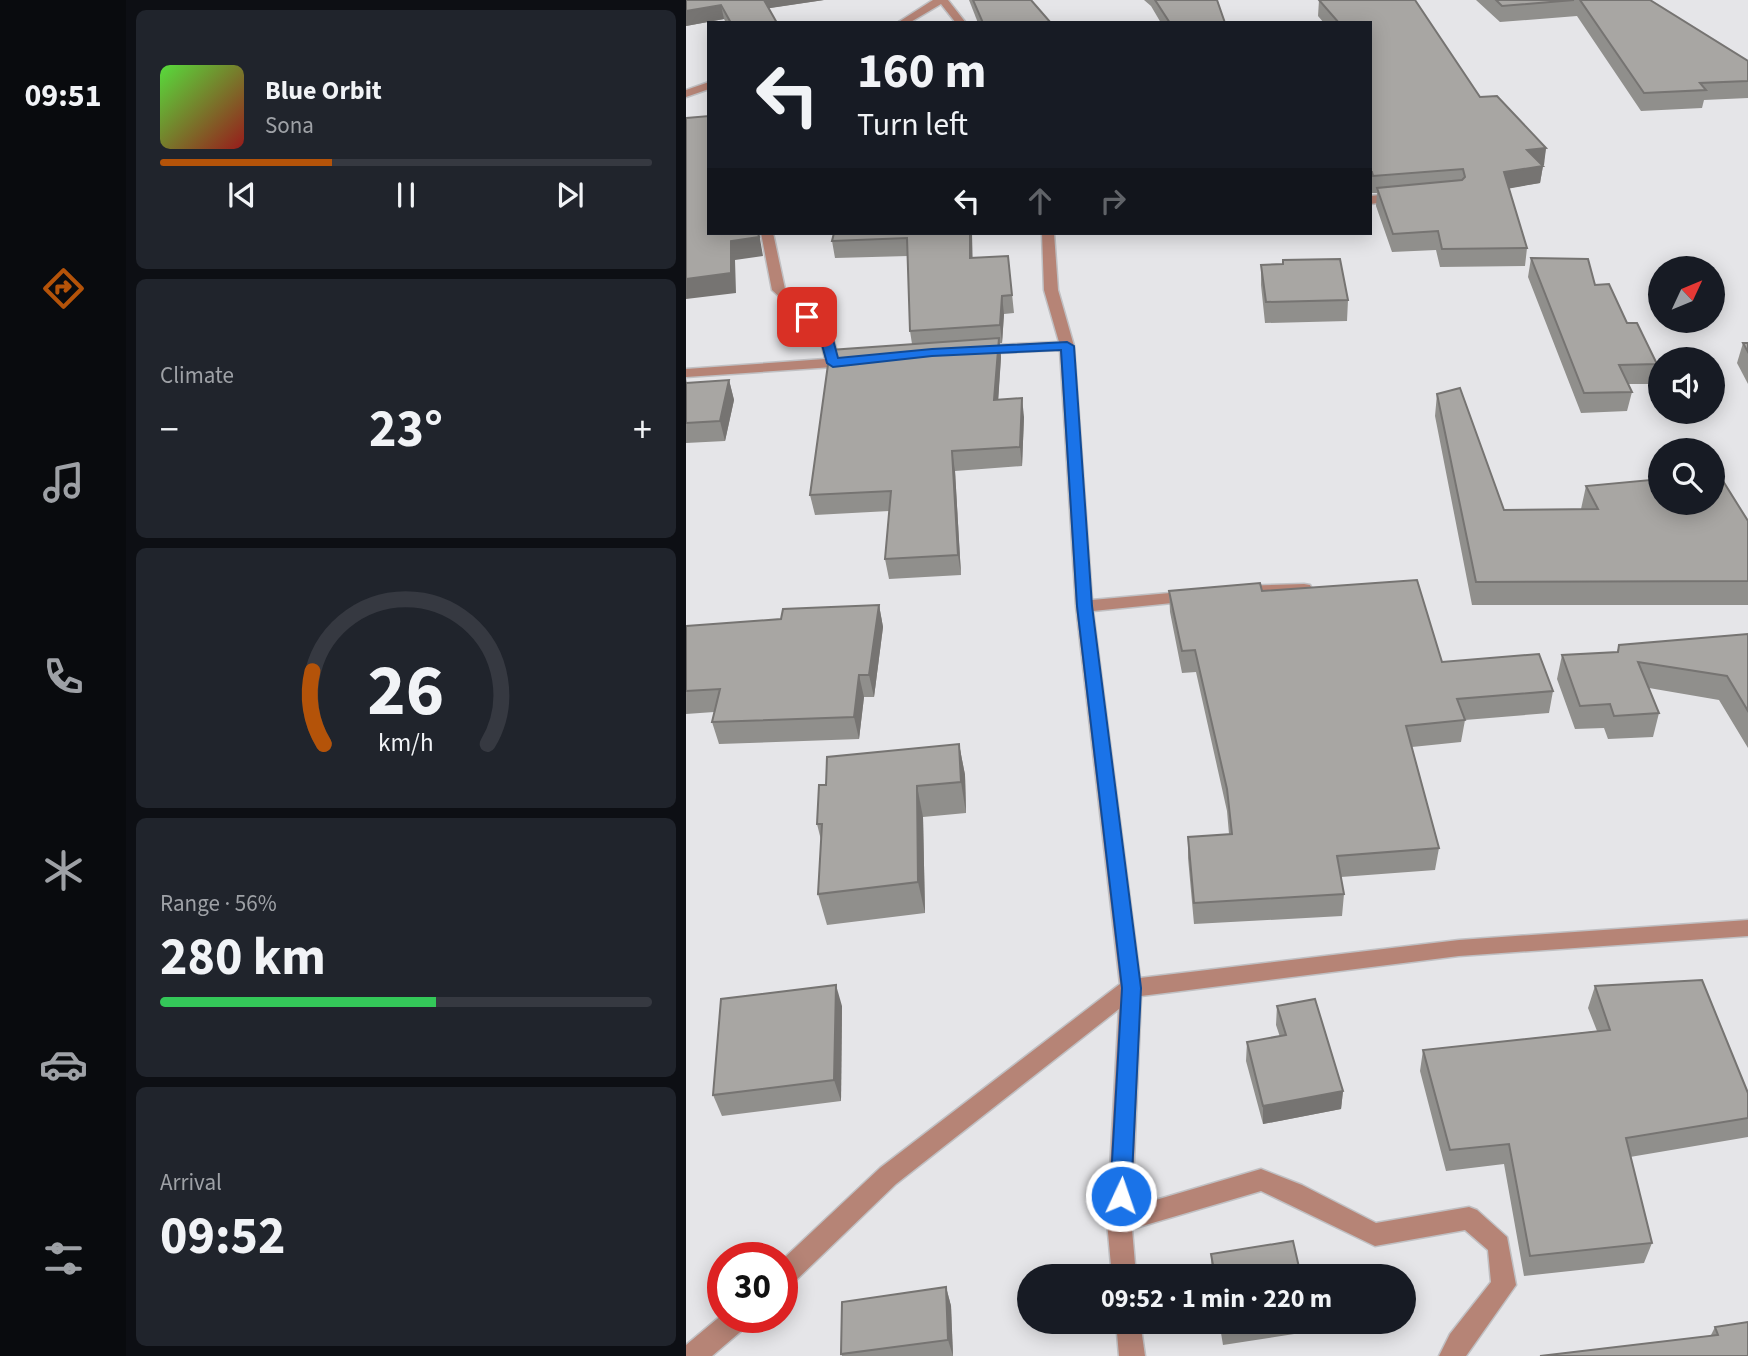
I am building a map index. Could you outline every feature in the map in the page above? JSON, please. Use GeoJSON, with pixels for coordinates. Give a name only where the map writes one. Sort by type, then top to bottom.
{"type":"FeatureCollection","features":[{"type":"Feature","properties":{"kind":"street"},"geometry":{"type":"LineString","coordinates":[[905,21],[942,0],[959,21]]}},
{"type":"Feature","properties":{"kind":"street"},"geometry":{"type":"LineString","coordinates":[[686,93],[707,86]]}},
{"type":"Feature","properties":{"kind":"street"},"geometry":{"type":"LineString","coordinates":[[1372,200],[1419,196]]}},
{"type":"Feature","properties":{"kind":"street"},"geometry":{"type":"LineString","coordinates":[[767,235],[779,290],[825,332],[833,363]]}},
{"type":"Feature","properties":{"kind":"street"},"geometry":{"type":"LineString","coordinates":[[1048,235],[1051,290],[1067,346],[1084,606],[1131,988],[1119,1222],[1123,1264]]}},
{"type":"Feature","properties":{"kind":"street"},"geometry":{"type":"LineString","coordinates":[[959,351],[1067,346]]}},
{"type":"Feature","properties":{"kind":"street"},"geometry":{"type":"LineString","coordinates":[[686,373],[870,359]]}},
{"type":"Feature","properties":{"kind":"street"},"geometry":{"type":"LineString","coordinates":[[1084,606],[1210,594],[1318,589]]}},
{"type":"Feature","properties":{"kind":"street"},"geometry":{"type":"LineString","coordinates":[[798,1262],[888,1176],[1131,988],[1459,948],[1748,928]]}},
{"type":"Feature","properties":{"kind":"street"},"geometry":{"type":"LineString","coordinates":[[1119,1222],[1261,1180],[1294,1193],[1376,1235],[1469,1218],[1499,1245],[1504,1285],[1452,1356]]}},
{"type":"Feature","properties":{"kind":"street"},"geometry":{"type":"LineString","coordinates":[[693,1356],[720,1333]]}},
{"type":"Feature","properties":{"kind":"street"},"geometry":{"type":"LineString","coordinates":[[1129,1334],[1132,1356]]}},
{"type":"Feature","properties":{"kind":"building"},"geometry":{"type":"Polygon","coordinates":[[[686,0],[764,0],[776,21],[730,21],[721,5],[686,11],[686,0]]]}},
{"type":"Feature","properties":{"kind":"building"},"geometry":{"type":"Polygon","coordinates":[[[973,0],[1031,0],[1049,21],[982,21],[973,0]]]}},
{"type":"Feature","properties":{"kind":"building"},"geometry":{"type":"Polygon","coordinates":[[[1155,0],[1217,0],[1224,21],[1169,21],[1155,0]]]}},
{"type":"Feature","properties":{"kind":"building"},"geometry":{"type":"Polygon","coordinates":[[[1319,0],[1415,0],[1480,97],[1497,96],[1546,148],[1527,150],[1543,166],[1504,172],[1527,248],[1442,249],[1438,231],[1393,234],[1377,188],[1462,180],[1465,177],[1463,169],[1373,176],[1372,21],[1337,21],[1319,0]]]}},
{"type":"Feature","properties":{"kind":"building"},"geometry":{"type":"Polygon","coordinates":[[[1496,0],[1574,0],[1502,6],[1496,0]]]}},
{"type":"Feature","properties":{"kind":"building"},"geometry":{"type":"Polygon","coordinates":[[[1580,0],[1650,0],[1748,61],[1748,81],[1700,83],[1706,90],[1644,93],[1580,0]]]}},
{"type":"Feature","properties":{"kind":"building"},"geometry":{"type":"Polygon","coordinates":[[[707,116],[707,235],[758,235],[731,241],[731,273],[686,279],[686,118],[707,116]]]}},
{"type":"Feature","properties":{"kind":"building"},"geometry":{"type":"Polygon","coordinates":[[[834,235],[970,235],[970,258],[1008,256],[1012,295],[1002,296],[1000,325],[910,331],[907,238],[832,241],[834,235]]]}},
{"type":"Feature","properties":{"kind":"building"},"geometry":{"type":"Polygon","coordinates":[[[1531,258],[1588,259],[1595,285],[1609,284],[1627,323],[1637,323],[1649,347],[1648,364],[1619,365],[1632,392],[1584,393],[1531,258]]]}},
{"type":"Feature","properties":{"kind":"building"},"geometry":{"type":"Polygon","coordinates":[[[1340,259],[1348,300],[1266,302],[1261,265],[1283,264],[1283,260],[1340,259]]]}},
{"type":"Feature","properties":{"kind":"building"},"geometry":{"type":"Polygon","coordinates":[[[999,338],[994,400],[1022,398],[1020,447],[952,451],[958,555],[885,559],[891,491],[810,495],[830,350],[999,338]]]}},
{"type":"Feature","properties":{"kind":"building"},"geometry":{"type":"Polygon","coordinates":[[[729,380],[720,421],[686,423],[686,383],[729,380]]]}},
{"type":"Feature","properties":{"kind":"building"},"geometry":{"type":"Polygon","coordinates":[[[1460,388],[1504,510],[1598,509],[1586,486],[1648,480],[1648,515],[1725,515],[1725,484],[1748,521],[1748,581],[1476,582],[1437,394],[1460,388]]]}},
{"type":"Feature","properties":{"kind":"building"},"geometry":{"type":"Polygon","coordinates":[[[1417,580],[1442,662],[1539,654],[1553,691],[1457,699],[1465,720],[1406,726],[1439,848],[1337,856],[1344,894],[1194,903],[1188,837],[1232,834],[1227,789],[1195,650],[1182,651],[1169,591],[1260,583],[1262,591],[1417,580]]]}},
{"type":"Feature","properties":{"kind":"building"},"geometry":{"type":"Polygon","coordinates":[[[879,605],[869,675],[859,675],[854,717],[712,722],[720,689],[686,691],[686,626],[781,619],[783,609],[879,605]]]}},
{"type":"Feature","properties":{"kind":"building"},"geometry":{"type":"Polygon","coordinates":[[[1748,634],[1748,711],[1727,676],[1638,662],[1659,713],[1614,716],[1610,704],[1580,706],[1562,655],[1618,652],[1619,645],[1748,634]]]}},
{"type":"Feature","properties":{"kind":"building"},"geometry":{"type":"Polygon","coordinates":[[[959,744],[961,782],[917,786],[918,882],[818,894],[822,824],[817,824],[819,785],[826,785],[827,757],[959,744]]]}},
{"type":"Feature","properties":{"kind":"building"},"geometry":{"type":"Polygon","coordinates":[[[1702,980],[1748,1093],[1748,1118],[1626,1138],[1652,1243],[1530,1256],[1509,1144],[1450,1150],[1423,1050],[1610,1030],[1595,986],[1702,980]]]}},
{"type":"Feature","properties":{"kind":"building"},"geometry":{"type":"Polygon","coordinates":[[[836,985],[834,1080],[713,1095],[721,999],[836,985]]]}},
{"type":"Feature","properties":{"kind":"building"},"geometry":{"type":"Polygon","coordinates":[[[1315,999],[1343,1091],[1263,1106],[1247,1042],[1286,1035],[1277,1006],[1315,999]]]}},
{"type":"Feature","properties":{"kind":"building"},"geometry":{"type":"Polygon","coordinates":[[[1293,1241],[1298,1264],[1213,1264],[1211,1254],[1293,1241]]]}},
{"type":"Feature","properties":{"kind":"building"},"geometry":{"type":"Polygon","coordinates":[[[946,1287],[948,1340],[841,1354],[842,1302],[946,1287]]]}},
{"type":"Feature","properties":{"kind":"building"},"geometry":{"type":"Polygon","coordinates":[[[1748,1322],[1748,1356],[1540,1356],[1718,1335],[1715,1327],[1748,1322]]]}},
{"type":"Feature","properties":{"kind":"route"},"geometry":{"type":"LineString","coordinates":[[807,317],[825,332],[833,363],[932,352],[1067,346],[1084,606],[1131,988],[1121,1196]]}}]}
